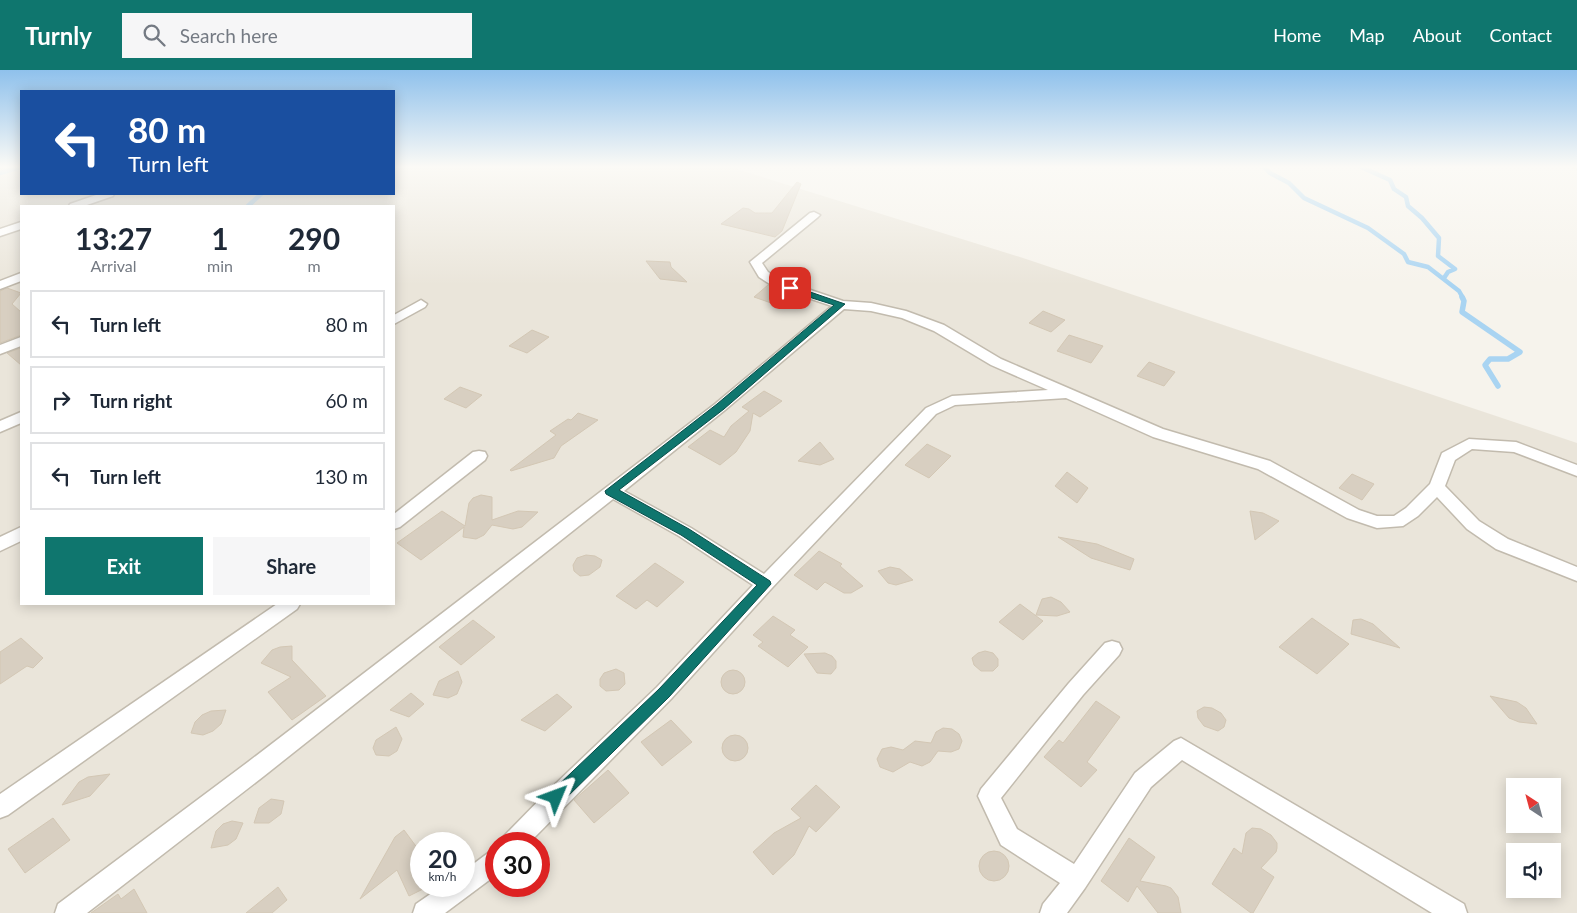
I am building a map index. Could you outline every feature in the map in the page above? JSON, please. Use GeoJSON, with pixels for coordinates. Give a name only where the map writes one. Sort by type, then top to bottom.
{"type":"FeatureCollection","features":[{"type":"Feature","properties":{"kind":"street"},"geometry":{"type":"LineString","coordinates":[[814,215],[756,262],[763,274],[777,283],[841,304],[871,307],[906,315],[939,328],[996,362],[1158,433],[1264,465],[1353,514],[1377,522],[1397,522],[1412,512],[1437,487],[1448,457],[1469,444],[1491,444],[1516,448],[1577,471]]}},
{"type":"Feature","properties":{"kind":"street"},"geometry":{"type":"LineString","coordinates":[[0,233],[20,225]]}},
{"type":"Feature","properties":{"kind":"street"},"geometry":{"type":"LineString","coordinates":[[0,285],[20,277]]}},
{"type":"Feature","properties":{"kind":"street"},"geometry":{"type":"LineString","coordinates":[[395,319],[421,304]]}},
{"type":"Feature","properties":{"kind":"street"},"geometry":{"type":"LineString","coordinates":[[67,913],[256,769],[720,407],[841,304]]}},
{"type":"Feature","properties":{"kind":"street"},"geometry":{"type":"LineString","coordinates":[[0,350],[20,341]]}},
{"type":"Feature","properties":{"kind":"street"},"geometry":{"type":"LineString","coordinates":[[523,832],[556,797],[664,693],[765,584],[931,411],[952,402],[1069,394]]}},
{"type":"Feature","properties":{"kind":"street"},"geometry":{"type":"LineString","coordinates":[[0,427],[20,417]]}},
{"type":"Feature","properties":{"kind":"street"},"geometry":{"type":"LineString","coordinates":[[395,522],[478,456]]}},
{"type":"Feature","properties":{"kind":"street"},"geometry":{"type":"LineString","coordinates":[[1437,487],[1473,525],[1502,544],[1577,574]]}},
{"type":"Feature","properties":{"kind":"street"},"geometry":{"type":"LineString","coordinates":[[610,491],[685,532],[765,584]]}},
{"type":"Feature","properties":{"kind":"street"},"geometry":{"type":"LineString","coordinates":[[0,545],[20,534]]}},
{"type":"Feature","properties":{"kind":"street"},"geometry":{"type":"LineString","coordinates":[[0,806],[290,605]]}},
{"type":"Feature","properties":{"kind":"street"},"geometry":{"type":"LineString","coordinates":[[1077,880],[1009,837],[988,796],[1076,689],[1112,650]]}},
{"type":"Feature","properties":{"kind":"street"},"geometry":{"type":"LineString","coordinates":[[1052,913],[1077,880],[1142,780],[1181,748],[1455,913]]}},
{"type":"Feature","properties":{"kind":"street"},"geometry":{"type":"LineString","coordinates":[[425,913],[447,897]]}},
{"type":"Feature","properties":{"kind":"shaded area"},"geometry":{"type":"Polygon","coordinates":[[[0,206],[20,206],[20,605],[395,605],[395,206],[857,206],[1023,258],[1577,443],[1577,913],[0,913],[0,206]]]}},
{"type":"Feature","properties":{"kind":"building"},"geometry":{"type":"Polygon","coordinates":[[[777,206],[792,206],[782,231],[775,237],[721,224],[743,208],[755,213],[772,213],[777,206]]]}},
{"type":"Feature","properties":{"kind":"building"},"geometry":{"type":"Polygon","coordinates":[[[646,261],[670,262],[671,267],[687,282],[660,279],[646,261]]]}},
{"type":"Feature","properties":{"kind":"building"},"geometry":{"type":"Polygon","coordinates":[[[768,285],[787,293],[774,304],[754,297],[768,285]]]}},
{"type":"Feature","properties":{"kind":"building"},"geometry":{"type":"Polygon","coordinates":[[[7,288],[20,293],[12,304],[20,311],[20,335],[0,343],[0,291],[7,288]]]}},
{"type":"Feature","properties":{"kind":"building"},"geometry":{"type":"Polygon","coordinates":[[[1043,311],[1065,320],[1051,332],[1029,323],[1043,311]]]}},
{"type":"Feature","properties":{"kind":"building"},"geometry":{"type":"Polygon","coordinates":[[[532,330],[549,337],[527,353],[509,346],[532,330]]]}},
{"type":"Feature","properties":{"kind":"building"},"geometry":{"type":"Polygon","coordinates":[[[1069,335],[1103,346],[1091,363],[1057,351],[1069,335]]]}},
{"type":"Feature","properties":{"kind":"building"},"geometry":{"type":"Polygon","coordinates":[[[20,348],[20,364],[7,353],[20,348]]]}},
{"type":"Feature","properties":{"kind":"building"},"geometry":{"type":"Polygon","coordinates":[[[1149,362],[1175,372],[1164,386],[1137,376],[1149,362]]]}},
{"type":"Feature","properties":{"kind":"building"},"geometry":{"type":"Polygon","coordinates":[[[460,387],[482,395],[466,408],[444,399],[460,387]]]}},
{"type":"Feature","properties":{"kind":"building"},"geometry":{"type":"Polygon","coordinates":[[[764,391],[782,401],[760,417],[753,413],[750,431],[736,452],[720,465],[688,447],[710,430],[724,437],[731,426],[749,411],[742,407],[764,391]]]}},
{"type":"Feature","properties":{"kind":"building"},"geometry":{"type":"Polygon","coordinates":[[[578,413],[598,420],[561,446],[554,458],[510,470],[556,435],[550,431],[568,419],[571,420],[578,413]]]}},
{"type":"Feature","properties":{"kind":"building"},"geometry":{"type":"Polygon","coordinates":[[[820,442],[834,459],[820,465],[798,461],[820,442]]]}},
{"type":"Feature","properties":{"kind":"building"},"geometry":{"type":"Polygon","coordinates":[[[927,444],[951,456],[929,478],[905,465],[927,444]]]}},
{"type":"Feature","properties":{"kind":"building"},"geometry":{"type":"Polygon","coordinates":[[[1067,472],[1088,488],[1077,503],[1055,486],[1067,472]]]}},
{"type":"Feature","properties":{"kind":"building"},"geometry":{"type":"Polygon","coordinates":[[[1352,474],[1374,484],[1362,500],[1339,488],[1352,474]]]}},
{"type":"Feature","properties":{"kind":"building"},"geometry":{"type":"Polygon","coordinates":[[[481,495],[492,497],[492,520],[518,511],[538,512],[522,527],[513,529],[492,525],[484,535],[476,539],[463,537],[464,527],[421,560],[397,543],[442,511],[465,526],[469,503],[473,498],[481,495]]]}},
{"type":"Feature","properties":{"kind":"building"},"geometry":{"type":"Polygon","coordinates":[[[1250,511],[1263,513],[1279,521],[1255,540],[1250,511]]]}},
{"type":"Feature","properties":{"kind":"building"},"geometry":{"type":"Polygon","coordinates":[[[1058,537],[1097,544],[1134,559],[1130,570],[1091,558],[1058,537]]]}},
{"type":"Feature","properties":{"kind":"building"},"geometry":{"type":"Polygon","coordinates":[[[819,551],[842,564],[840,566],[863,586],[851,593],[844,593],[825,582],[817,590],[794,575],[819,551]]]}},
{"type":"Feature","properties":{"kind":"building"},"geometry":{"type":"Polygon","coordinates":[[[586,555],[595,556],[602,560],[600,567],[589,575],[580,576],[574,571],[573,565],[577,558],[586,555]]]}},
{"type":"Feature","properties":{"kind":"building"},"geometry":{"type":"Polygon","coordinates":[[[655,563],[684,582],[657,607],[647,600],[636,609],[616,596],[655,563]]]}},
{"type":"Feature","properties":{"kind":"building"},"geometry":{"type":"Polygon","coordinates":[[[890,567],[900,569],[913,580],[896,585],[888,583],[878,571],[890,567]]]}},
{"type":"Feature","properties":{"kind":"building"},"geometry":{"type":"Polygon","coordinates":[[[1051,597],[1061,602],[1070,612],[1057,616],[1036,615],[1042,599],[1051,597]]]}},
{"type":"Feature","properties":{"kind":"building"},"geometry":{"type":"Polygon","coordinates":[[[1020,604],[1043,621],[1023,640],[999,622],[1020,604]]]}},
{"type":"Feature","properties":{"kind":"building"},"geometry":{"type":"Polygon","coordinates":[[[773,616],[795,630],[790,635],[808,647],[788,667],[758,646],[763,642],[753,635],[773,616]]]}},
{"type":"Feature","properties":{"kind":"building"},"geometry":{"type":"Polygon","coordinates":[[[1312,618],[1349,644],[1317,674],[1279,647],[1312,618]]]}},
{"type":"Feature","properties":{"kind":"building"},"geometry":{"type":"Polygon","coordinates":[[[1361,619],[1373,624],[1400,648],[1351,634],[1353,620],[1361,619]]]}},
{"type":"Feature","properties":{"kind":"building"},"geometry":{"type":"Polygon","coordinates":[[[473,620],[495,637],[461,665],[439,647],[473,620]]]}},
{"type":"Feature","properties":{"kind":"building"},"geometry":{"type":"Polygon","coordinates":[[[21,638],[43,658],[33,668],[27,666],[0,684],[0,652],[21,638]]]}},
{"type":"Feature","properties":{"kind":"building"},"geometry":{"type":"Polygon","coordinates":[[[292,646],[292,660],[326,696],[292,720],[268,692],[291,677],[261,663],[272,650],[292,646]]]}},
{"type":"Feature","properties":{"kind":"building"},"geometry":{"type":"Polygon","coordinates":[[[985,651],[993,653],[998,659],[998,666],[993,671],[981,671],[974,665],[972,658],[978,653],[985,651]]]}},
{"type":"Feature","properties":{"kind":"building"},"geometry":{"type":"Polygon","coordinates":[[[825,653],[832,656],[836,661],[836,668],[831,674],[817,673],[804,654],[825,653]]]}},
{"type":"Feature","properties":{"kind":"building"},"geometry":{"type":"Polygon","coordinates":[[[616,669],[624,673],[625,684],[619,690],[606,691],[600,686],[600,679],[604,673],[616,669]]]}},
{"type":"Feature","properties":{"kind":"building"},"geometry":{"type":"Polygon","coordinates":[[[733,670],[741,674],[745,682],[741,690],[733,694],[725,690],[721,682],[725,674],[733,670]]]}},
{"type":"Feature","properties":{"kind":"building"},"geometry":{"type":"Polygon","coordinates":[[[458,671],[462,682],[457,694],[448,698],[433,695],[439,681],[458,671]]]}},
{"type":"Feature","properties":{"kind":"building"},"geometry":{"type":"Polygon","coordinates":[[[411,693],[424,704],[409,717],[390,710],[411,693]]]}},
{"type":"Feature","properties":{"kind":"building"},"geometry":{"type":"Polygon","coordinates":[[[557,694],[572,707],[545,731],[521,720],[557,694]]]}},
{"type":"Feature","properties":{"kind":"building"},"geometry":{"type":"Polygon","coordinates":[[[1490,696],[1517,702],[1526,708],[1537,724],[1519,722],[1509,718],[1490,696]]]}},
{"type":"Feature","properties":{"kind":"building"},"geometry":{"type":"Polygon","coordinates":[[[1096,701],[1120,717],[1087,762],[1097,770],[1081,787],[1044,757],[1059,740],[1063,743],[1096,701]]]}},
{"type":"Feature","properties":{"kind":"building"},"geometry":{"type":"Polygon","coordinates":[[[1204,707],[1212,708],[1221,713],[1226,720],[1224,727],[1218,731],[1204,726],[1198,718],[1197,711],[1204,707]]]}},
{"type":"Feature","properties":{"kind":"building"},"geometry":{"type":"Polygon","coordinates":[[[226,710],[221,724],[213,731],[203,735],[191,733],[195,722],[202,715],[211,711],[226,710]]]}},
{"type":"Feature","properties":{"kind":"building"},"geometry":{"type":"Polygon","coordinates":[[[671,720],[692,742],[662,766],[641,742],[671,720]]]}},
{"type":"Feature","properties":{"kind":"building"},"geometry":{"type":"Polygon","coordinates":[[[396,727],[402,739],[397,751],[389,756],[376,755],[373,748],[376,740],[396,727]]]}},
{"type":"Feature","properties":{"kind":"building"},"geometry":{"type":"Polygon","coordinates":[[[943,728],[952,729],[959,734],[962,741],[959,749],[951,752],[938,751],[930,762],[922,766],[910,762],[893,772],[880,767],[877,759],[882,749],[891,747],[903,750],[915,741],[931,743],[936,732],[943,728]]]}},
{"type":"Feature","properties":{"kind":"building"},"geometry":{"type":"Polygon","coordinates":[[[735,735],[744,739],[748,748],[744,757],[735,761],[726,757],[722,748],[726,739],[735,735]]]}},
{"type":"Feature","properties":{"kind":"building"},"geometry":{"type":"Polygon","coordinates":[[[608,770],[629,793],[594,823],[574,800],[608,770]]]}},
{"type":"Feature","properties":{"kind":"building"},"geometry":{"type":"Polygon","coordinates":[[[110,774],[90,796],[62,805],[79,782],[88,777],[110,774]]]}},
{"type":"Feature","properties":{"kind":"building"},"geometry":{"type":"Polygon","coordinates":[[[816,785],[840,807],[816,832],[809,826],[794,855],[773,875],[753,852],[774,833],[801,818],[791,809],[816,785]]]}},
{"type":"Feature","properties":{"kind":"building"},"geometry":{"type":"Polygon","coordinates":[[[271,799],[284,801],[281,814],[269,823],[254,823],[259,808],[271,799]]]}},
{"type":"Feature","properties":{"kind":"building"},"geometry":{"type":"Polygon","coordinates":[[[53,818],[70,840],[25,873],[8,849],[53,818]]]}},
{"type":"Feature","properties":{"kind":"building"},"geometry":{"type":"Polygon","coordinates":[[[232,821],[243,823],[236,839],[228,845],[211,848],[216,831],[223,824],[232,821]]]}},
{"type":"Feature","properties":{"kind":"building"},"geometry":{"type":"Polygon","coordinates":[[[1252,828],[1261,829],[1271,835],[1277,843],[1277,848],[1276,852],[1261,868],[1274,877],[1253,913],[1251,913],[1212,884],[1234,848],[1242,854],[1246,833],[1252,828]]]}},
{"type":"Feature","properties":{"kind":"building"},"geometry":{"type":"Polygon","coordinates":[[[404,830],[410,838],[410,896],[397,870],[360,899],[395,837],[404,830]]]}},
{"type":"Feature","properties":{"kind":"building"},"geometry":{"type":"Polygon","coordinates":[[[1129,838],[1155,857],[1140,881],[1171,888],[1178,897],[1181,913],[1158,913],[1137,886],[1128,902],[1101,881],[1129,838]]]}},
{"type":"Feature","properties":{"kind":"building"},"geometry":{"type":"Polygon","coordinates":[[[994,851],[1005,855],[1009,866],[1005,877],[994,881],[983,877],[979,866],[983,855],[994,851]]]}},
{"type":"Feature","properties":{"kind":"building"},"geometry":{"type":"Polygon","coordinates":[[[278,887],[287,900],[272,913],[246,913],[278,887]]]}},
{"type":"Feature","properties":{"kind":"building"},"geometry":{"type":"Polygon","coordinates":[[[134,889],[147,913],[91,913],[118,894],[121,899],[134,889]]]}},
{"type":"Feature","properties":{"kind":"waterway"},"geometry":{"type":"LineString","coordinates":[[1322,206],[1368,228],[1404,254],[1408,262],[1428,267],[1459,291],[1463,298]]}},
{"type":"Feature","properties":{"kind":"waterway"},"geometry":{"type":"LineString","coordinates":[[1408,206],[1422,218],[1439,238],[1438,256],[1455,269],[1448,272],[1444,278]]}},
{"type":"Feature","properties":{"kind":"waterway"},"geometry":{"type":"LineString","coordinates":[[1462,297],[1464,301],[1462,312],[1520,352],[1508,359],[1490,359],[1485,365],[1498,386]]}},
{"type":"Feature","properties":{"kind":"route"},"geometry":{"type":"LineString","coordinates":[[556,797],[664,693],[765,584],[685,532],[610,491],[720,407],[841,304],[790,288]]}}]}
